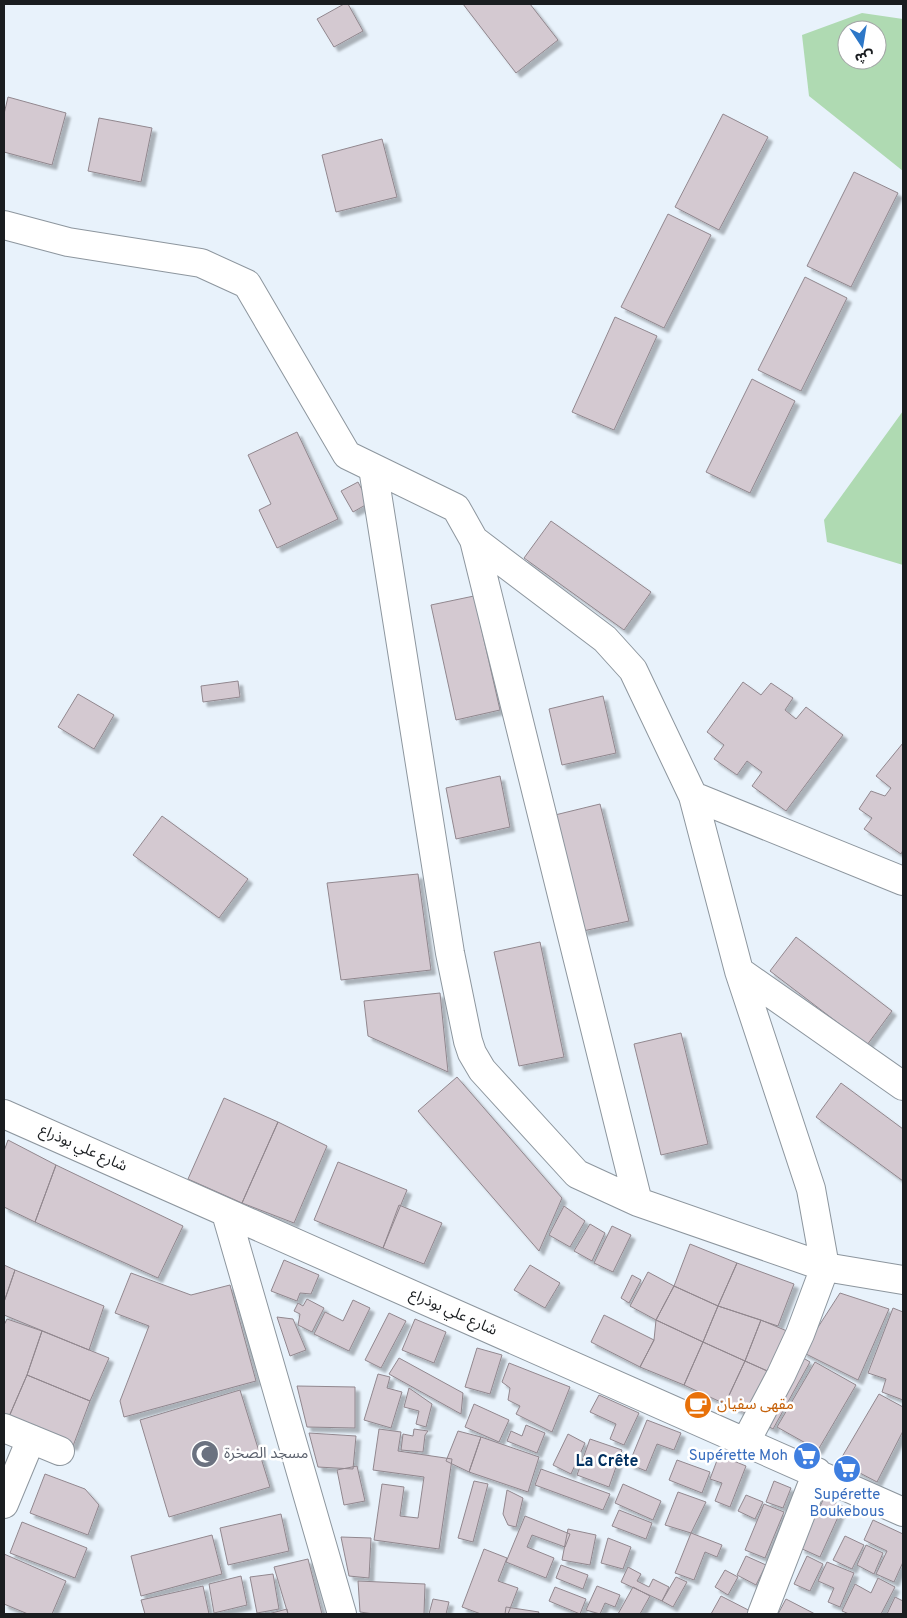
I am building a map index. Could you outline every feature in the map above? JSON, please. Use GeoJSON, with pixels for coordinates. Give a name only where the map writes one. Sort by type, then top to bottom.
{"type":"FeatureCollection","features":[{"type":"Feature","properties":{"kind":"street"},"geometry":{"type":"LineString","coordinates":[[4,225],[68,242],[201,263],[247,284],[347,455],[456,508],[474,540],[638,1202]]}},
{"type":"Feature","properties":{"kind":"street"},"geometry":{"type":"LineString","coordinates":[[373,468],[450,953],[468,1041],[472,1053],[482,1070],[577,1174],[638,1202],[825,1267],[903,1280]]}},
{"type":"Feature","properties":{"kind":"street"},"geometry":{"type":"LineString","coordinates":[[474,540],[606,639],[634,670],[693,796],[739,971],[811,1189],[825,1267],[800,1334],[745,1443]]}},
{"type":"Feature","properties":{"kind":"street"},"geometry":{"type":"LineString","coordinates":[[693,796],[903,881]]}},
{"type":"Feature","properties":{"kind":"street"},"geometry":{"type":"LineString","coordinates":[[739,971],[903,1086]]}},
{"type":"Feature","properties":{"kind":"street","name":"شارع علي بوذراع"},"geometry":{"type":"LineString","coordinates":[[4,1114],[745,1443],[817,1472],[903,1512]]}},
{"type":"Feature","properties":{"kind":"street"},"geometry":{"type":"LineString","coordinates":[[226,1213],[342,1614]]}},
{"type":"Feature","properties":{"kind":"street"},"geometry":{"type":"LineString","coordinates":[[4,1428],[60,1451]]}},
{"type":"Feature","properties":{"kind":"street"},"geometry":{"type":"LineString","coordinates":[[4,1504],[31,1439]]}},
{"type":"Feature","properties":{"kind":"street"},"geometry":{"type":"LineString","coordinates":[[762,1614],[817,1472]]}},
{"type":"Feature","properties":{"kind":"green space"},"geometry":{"type":"Polygon","coordinates":[[[862,13],[903,19],[903,171],[809,96],[802,35],[837,22],[837,70],[887,70],[887,20],[843,20],[862,13]]]}},
{"type":"Feature","properties":{"kind":"green space"},"geometry":{"type":"Polygon","coordinates":[[[903,411],[903,565],[827,542],[824,520],[903,411]]]}},
{"type":"Feature","properties":{"kind":"building"},"geometry":{"type":"Polygon","coordinates":[[[344,4],[348,4],[363,31],[334,47],[317,19],[344,4]]]}},
{"type":"Feature","properties":{"kind":"building"},"geometry":{"type":"Polygon","coordinates":[[[463,4],[530,4],[558,40],[516,73],[463,4]]]}},
{"type":"Feature","properties":{"kind":"building"},"geometry":{"type":"Polygon","coordinates":[[[8,97],[66,113],[52,165],[4,152],[4,114],[8,97]]]}},
{"type":"Feature","properties":{"kind":"building"},"geometry":{"type":"Polygon","coordinates":[[[723,114],[768,137],[719,230],[675,207],[723,114]]]}},
{"type":"Feature","properties":{"kind":"building"},"geometry":{"type":"Polygon","coordinates":[[[99,118],[152,128],[141,182],[88,171],[99,118]]]}},
{"type":"Feature","properties":{"kind":"building"},"geometry":{"type":"Polygon","coordinates":[[[382,139],[397,197],[336,212],[322,155],[382,139]]]}},
{"type":"Feature","properties":{"kind":"building"},"geometry":{"type":"Polygon","coordinates":[[[854,172],[898,193],[851,287],[807,266],[854,172]]]}},
{"type":"Feature","properties":{"kind":"building"},"geometry":{"type":"Polygon","coordinates":[[[668,214],[711,235],[664,328],[621,307],[668,214]]]}},
{"type":"Feature","properties":{"kind":"building"},"geometry":{"type":"Polygon","coordinates":[[[805,277],[847,298],[801,391],[758,370],[805,277]]]}},
{"type":"Feature","properties":{"kind":"building"},"geometry":{"type":"Polygon","coordinates":[[[615,317],[657,336],[614,430],[572,412],[615,317]]]}},
{"type":"Feature","properties":{"kind":"building"},"geometry":{"type":"Polygon","coordinates":[[[752,379],[795,401],[750,493],[706,472],[752,379]]]}},
{"type":"Feature","properties":{"kind":"building"},"geometry":{"type":"Polygon","coordinates":[[[297,432],[338,519],[277,548],[259,510],[271,504],[248,455],[297,432]]]}},
{"type":"Feature","properties":{"kind":"building"},"geometry":{"type":"Polygon","coordinates":[[[358,482],[369,503],[353,512],[341,491],[358,482]]]}},
{"type":"Feature","properties":{"kind":"building"},"geometry":{"type":"Polygon","coordinates":[[[551,521],[651,592],[624,630],[524,558],[551,521]]]}},
{"type":"Feature","properties":{"kind":"building"},"geometry":{"type":"Polygon","coordinates":[[[474,596],[500,710],[456,720],[431,605],[474,596]]]}},
{"type":"Feature","properties":{"kind":"building"},"geometry":{"type":"Polygon","coordinates":[[[238,681],[240,697],[203,702],[201,686],[238,681]]]}},
{"type":"Feature","properties":{"kind":"building"},"geometry":{"type":"Polygon","coordinates":[[[743,682],[761,695],[771,683],[793,698],[785,710],[796,719],[806,707],[843,735],[786,811],[752,786],[762,772],[747,761],[737,775],[714,759],[724,745],[707,732],[743,682]]]}},
{"type":"Feature","properties":{"kind":"building"},"geometry":{"type":"Polygon","coordinates":[[[78,694],[114,715],[94,749],[58,727],[78,694]]]}},
{"type":"Feature","properties":{"kind":"building"},"geometry":{"type":"Polygon","coordinates":[[[603,696],[616,753],[562,765],[549,709],[603,696]]]}},
{"type":"Feature","properties":{"kind":"building"},"geometry":{"type":"Polygon","coordinates":[[[903,743],[903,850],[901,854],[864,829],[872,818],[859,809],[871,791],[885,796],[891,788],[876,776],[903,743]]]}},
{"type":"Feature","properties":{"kind":"building"},"geometry":{"type":"Polygon","coordinates":[[[500,776],[510,827],[456,839],[446,788],[500,776]]]}},
{"type":"Feature","properties":{"kind":"building"},"geometry":{"type":"Polygon","coordinates":[[[600,804],[629,921],[583,931],[555,815],[600,804]]]}},
{"type":"Feature","properties":{"kind":"building"},"geometry":{"type":"Polygon","coordinates":[[[162,816],[248,879],[219,918],[133,855],[162,816]]]}},
{"type":"Feature","properties":{"kind":"building"},"geometry":{"type":"Polygon","coordinates":[[[418,874],[431,970],[341,980],[327,883],[418,874]]]}},
{"type":"Feature","properties":{"kind":"building"},"geometry":{"type":"Polygon","coordinates":[[[796,937],[892,1011],[867,1045],[770,971],[796,937]]]}},
{"type":"Feature","properties":{"kind":"building"},"geometry":{"type":"Polygon","coordinates":[[[540,942],[564,1057],[519,1066],[494,952],[540,942]]]}},
{"type":"Feature","properties":{"kind":"building"},"geometry":{"type":"Polygon","coordinates":[[[440,993],[448,1072],[368,1036],[364,1001],[440,993]]]}},
{"type":"Feature","properties":{"kind":"building"},"geometry":{"type":"Polygon","coordinates":[[[681,1033],[708,1144],[661,1155],[634,1044],[681,1033]]]}},
{"type":"Feature","properties":{"kind":"building"},"geometry":{"type":"Polygon","coordinates":[[[457,1077],[562,1198],[539,1251],[418,1111],[457,1077]]]}},
{"type":"Feature","properties":{"kind":"building"},"geometry":{"type":"Polygon","coordinates":[[[841,1083],[903,1129],[903,1181],[816,1117],[841,1083]]]}},
{"type":"Feature","properties":{"kind":"building"},"geometry":{"type":"Polygon","coordinates":[[[224,1098],[278,1122],[242,1203],[188,1179],[224,1098]]]}},
{"type":"Feature","properties":{"kind":"building"},"geometry":{"type":"Polygon","coordinates":[[[278,1122],[327,1146],[294,1223],[242,1203],[278,1122]]]}},
{"type":"Feature","properties":{"kind":"building"},"geometry":{"type":"Polygon","coordinates":[[[8,1140],[56,1165],[35,1222],[4,1207],[4,1151],[8,1140]]]}},
{"type":"Feature","properties":{"kind":"building"},"geometry":{"type":"Polygon","coordinates":[[[338,1162],[407,1190],[383,1248],[314,1220],[338,1162]]]}},
{"type":"Feature","properties":{"kind":"building"},"geometry":{"type":"Polygon","coordinates":[[[56,1165],[183,1226],[158,1278],[35,1222],[56,1165]]]}},
{"type":"Feature","properties":{"kind":"building"},"geometry":{"type":"Polygon","coordinates":[[[399,1205],[442,1223],[424,1264],[383,1248],[399,1205]]]}},
{"type":"Feature","properties":{"kind":"building"},"geometry":{"type":"Polygon","coordinates":[[[564,1206],[585,1221],[570,1247],[549,1235],[564,1206]]]}},
{"type":"Feature","properties":{"kind":"building"},"geometry":{"type":"Polygon","coordinates":[[[590,1224],[605,1233],[592,1261],[574,1251],[590,1224]]]}},
{"type":"Feature","properties":{"kind":"building"},"geometry":{"type":"Polygon","coordinates":[[[612,1226],[631,1235],[613,1272],[594,1263],[612,1226]]]}},
{"type":"Feature","properties":{"kind":"building"},"geometry":{"type":"Polygon","coordinates":[[[690,1244],[737,1263],[718,1306],[674,1286],[690,1244]]]}},
{"type":"Feature","properties":{"kind":"building"},"geometry":{"type":"Polygon","coordinates":[[[284,1260],[319,1275],[311,1294],[300,1293],[297,1301],[271,1291],[284,1260]]]}},
{"type":"Feature","properties":{"kind":"building"},"geometry":{"type":"Polygon","coordinates":[[[737,1263],[794,1284],[778,1326],[718,1306],[737,1263]]]}},
{"type":"Feature","properties":{"kind":"building"},"geometry":{"type":"Polygon","coordinates":[[[4,1265],[15,1270],[4,1302],[4,1265]]]}},
{"type":"Feature","properties":{"kind":"building"},"geometry":{"type":"Polygon","coordinates":[[[530,1265],[560,1283],[545,1308],[514,1290],[530,1265]]]}},
{"type":"Feature","properties":{"kind":"building"},"geometry":{"type":"Polygon","coordinates":[[[15,1270],[104,1306],[89,1350],[4,1315],[4,1302],[15,1270]]]}},
{"type":"Feature","properties":{"kind":"building"},"geometry":{"type":"Polygon","coordinates":[[[648,1272],[674,1286],[656,1320],[630,1306],[648,1272]]]}},
{"type":"Feature","properties":{"kind":"building"},"geometry":{"type":"Polygon","coordinates":[[[131,1273],[191,1295],[230,1285],[256,1381],[124,1417],[120,1401],[149,1326],[115,1313],[131,1273]]]}},
{"type":"Feature","properties":{"kind":"building"},"geometry":{"type":"Polygon","coordinates":[[[632,1275],[641,1280],[629,1303],[621,1298],[632,1275]]]}},
{"type":"Feature","properties":{"kind":"building"},"geometry":{"type":"Polygon","coordinates":[[[674,1286],[718,1306],[703,1342],[656,1320],[674,1286]]]}},
{"type":"Feature","properties":{"kind":"building"},"geometry":{"type":"Polygon","coordinates":[[[840,1293],[889,1309],[858,1380],[802,1352],[840,1293]]]}},
{"type":"Feature","properties":{"kind":"building"},"geometry":{"type":"Polygon","coordinates":[[[307,1299],[324,1308],[312,1332],[298,1325],[300,1314],[294,1311],[298,1303],[303,1306],[307,1299]]]}},
{"type":"Feature","properties":{"kind":"building"},"geometry":{"type":"Polygon","coordinates":[[[353,1300],[370,1308],[349,1351],[314,1334],[325,1312],[343,1321],[353,1300]]]}},
{"type":"Feature","properties":{"kind":"building"},"geometry":{"type":"Polygon","coordinates":[[[718,1306],[761,1320],[745,1361],[703,1342],[718,1306]]]}},
{"type":"Feature","properties":{"kind":"building"},"geometry":{"type":"Polygon","coordinates":[[[893,1308],[903,1312],[903,1400],[882,1392],[886,1379],[868,1373],[893,1308]]]}},
{"type":"Feature","properties":{"kind":"building"},"geometry":{"type":"Polygon","coordinates":[[[389,1313],[406,1321],[381,1368],[365,1360],[389,1313]]]}},
{"type":"Feature","properties":{"kind":"building"},"geometry":{"type":"Polygon","coordinates":[[[604,1315],[654,1340],[640,1367],[591,1342],[604,1315]]]}},
{"type":"Feature","properties":{"kind":"building"},"geometry":{"type":"Polygon","coordinates":[[[277,1317],[293,1319],[306,1350],[290,1356],[277,1317]]]}},
{"type":"Feature","properties":{"kind":"building"},"geometry":{"type":"Polygon","coordinates":[[[7,1319],[42,1331],[27,1375],[8,1419],[4,1417],[4,1325],[7,1319]]]}},
{"type":"Feature","properties":{"kind":"building"},"geometry":{"type":"Polygon","coordinates":[[[415,1319],[446,1332],[434,1363],[402,1350],[415,1319]]]}},
{"type":"Feature","properties":{"kind":"building"},"geometry":{"type":"Polygon","coordinates":[[[656,1320],[703,1342],[684,1385],[640,1367],[654,1340],[656,1320]]]}},
{"type":"Feature","properties":{"kind":"building"},"geometry":{"type":"Polygon","coordinates":[[[761,1320],[794,1334],[774,1374],[745,1361],[761,1320]]]}},
{"type":"Feature","properties":{"kind":"building"},"geometry":{"type":"Polygon","coordinates":[[[42,1331],[109,1358],[90,1401],[27,1375],[42,1331]]]}},
{"type":"Feature","properties":{"kind":"building"},"geometry":{"type":"Polygon","coordinates":[[[703,1342],[745,1361],[725,1404],[684,1385],[703,1342]]]}},
{"type":"Feature","properties":{"kind":"building"},"geometry":{"type":"Polygon","coordinates":[[[477,1348],[502,1355],[490,1394],[465,1387],[477,1348]]]}},
{"type":"Feature","properties":{"kind":"building"},"geometry":{"type":"Polygon","coordinates":[[[795,1353],[810,1362],[773,1429],[761,1422],[795,1353]]]}},
{"type":"Feature","properties":{"kind":"building"},"geometry":{"type":"Polygon","coordinates":[[[399,1358],[463,1393],[461,1414],[389,1374],[399,1358]]]}},
{"type":"Feature","properties":{"kind":"building"},"geometry":{"type":"Polygon","coordinates":[[[745,1361],[774,1374],[755,1417],[725,1404],[745,1361]]]}},
{"type":"Feature","properties":{"kind":"building"},"geometry":{"type":"Polygon","coordinates":[[[815,1362],[856,1385],[818,1450],[777,1427],[815,1362]]]}},
{"type":"Feature","properties":{"kind":"building"},"geometry":{"type":"Polygon","coordinates":[[[509,1363],[570,1387],[552,1432],[516,1414],[520,1406],[508,1400],[510,1388],[502,1382],[509,1363]]]}},
{"type":"Feature","properties":{"kind":"building"},"geometry":{"type":"Polygon","coordinates":[[[378,1374],[390,1377],[387,1388],[402,1392],[391,1428],[364,1420],[378,1374]]]}},
{"type":"Feature","properties":{"kind":"building"},"geometry":{"type":"Polygon","coordinates":[[[27,1375],[90,1401],[73,1446],[8,1419],[27,1375]]]}},
{"type":"Feature","properties":{"kind":"building"},"geometry":{"type":"Polygon","coordinates":[[[297,1386],[355,1387],[355,1428],[307,1427],[297,1386]]]}},
{"type":"Feature","properties":{"kind":"building"},"geometry":{"type":"Polygon","coordinates":[[[409,1388],[432,1404],[426,1427],[416,1424],[419,1411],[404,1407],[409,1388]]]}},
{"type":"Feature","properties":{"kind":"building","name":"مسجد الصخرة"},"geometry":{"type":"Polygon","coordinates":[[[240,1390],[270,1487],[169,1517],[140,1420],[240,1390]]]}},
{"type":"Feature","properties":{"kind":"building"},"geometry":{"type":"Polygon","coordinates":[[[879,1394],[903,1407],[903,1431],[877,1482],[839,1462],[879,1394]]]}},
{"type":"Feature","properties":{"kind":"building"},"geometry":{"type":"Polygon","coordinates":[[[599,1395],[639,1413],[624,1445],[610,1439],[616,1424],[590,1412],[599,1395]]]}},
{"type":"Feature","properties":{"kind":"building"},"geometry":{"type":"Polygon","coordinates":[[[474,1404],[509,1420],[499,1442],[465,1427],[474,1404]]]}},
{"type":"Feature","properties":{"kind":"building"},"geometry":{"type":"Polygon","coordinates":[[[647,1420],[681,1433],[674,1450],[657,1444],[646,1471],[629,1464],[647,1420]]]}},
{"type":"Feature","properties":{"kind":"building"},"geometry":{"type":"Polygon","coordinates":[[[526,1425],[545,1433],[537,1453],[507,1441],[511,1431],[522,1436],[526,1425]]]}},
{"type":"Feature","properties":{"kind":"building"},"geometry":{"type":"Polygon","coordinates":[[[379,1429],[401,1432],[398,1451],[452,1459],[439,1549],[374,1540],[382,1484],[404,1487],[400,1516],[418,1518],[424,1477],[373,1470],[379,1429]]]}},
{"type":"Feature","properties":{"kind":"building"},"geometry":{"type":"Polygon","coordinates":[[[414,1429],[428,1431],[425,1435],[423,1452],[401,1450],[403,1434],[413,1436],[414,1429]]]}},
{"type":"Feature","properties":{"kind":"building"},"geometry":{"type":"Polygon","coordinates":[[[458,1431],[481,1437],[469,1472],[446,1461],[458,1431]]]}},
{"type":"Feature","properties":{"kind":"building"},"geometry":{"type":"Polygon","coordinates":[[[309,1433],[356,1436],[353,1469],[318,1467],[309,1433]]]}},
{"type":"Feature","properties":{"kind":"building"},"geometry":{"type":"Polygon","coordinates":[[[568,1434],[585,1443],[571,1474],[553,1465],[568,1434]]]}},
{"type":"Feature","properties":{"kind":"building"},"geometry":{"type":"Polygon","coordinates":[[[481,1437],[539,1457],[528,1492],[469,1472],[481,1437]]]}},
{"type":"Feature","properties":{"kind":"building"},"geometry":{"type":"Polygon","coordinates":[[[590,1439],[622,1450],[609,1487],[577,1475],[590,1439]]]}},
{"type":"Feature","properties":{"kind":"building"},"geometry":{"type":"Polygon","coordinates":[[[719,1455],[746,1466],[730,1507],[715,1501],[722,1483],[710,1479],[719,1455]]]}},
{"type":"Feature","properties":{"kind":"building"},"geometry":{"type":"Polygon","coordinates":[[[677,1460],[710,1472],[702,1493],[669,1480],[677,1460]]]}},
{"type":"Feature","properties":{"kind":"building"},"geometry":{"type":"Polygon","coordinates":[[[357,1466],[365,1501],[344,1505],[337,1470],[357,1466]]]}},
{"type":"Feature","properties":{"kind":"building"},"geometry":{"type":"Polygon","coordinates":[[[541,1469],[610,1494],[603,1510],[535,1485],[541,1469]]]}},
{"type":"Feature","properties":{"kind":"building"},"geometry":{"type":"Polygon","coordinates":[[[45,1474],[85,1489],[99,1505],[88,1535],[30,1513],[45,1474]]]}},
{"type":"Feature","properties":{"kind":"building"},"geometry":{"type":"Polygon","coordinates":[[[474,1481],[488,1484],[473,1542],[458,1538],[474,1481]]]}},
{"type":"Feature","properties":{"kind":"building"},"geometry":{"type":"Polygon","coordinates":[[[774,1481],[791,1488],[783,1508],[766,1502],[774,1481]]]}},
{"type":"Feature","properties":{"kind":"building"},"geometry":{"type":"Polygon","coordinates":[[[623,1484],[661,1501],[653,1520],[615,1503],[623,1484]]]}},
{"type":"Feature","properties":{"kind":"building"},"geometry":{"type":"Polygon","coordinates":[[[507,1490],[523,1498],[516,1527],[508,1525],[503,1514],[507,1490]]]}},
{"type":"Feature","properties":{"kind":"building"},"geometry":{"type":"Polygon","coordinates":[[[678,1492],[706,1502],[691,1533],[665,1525],[678,1492]]]}},
{"type":"Feature","properties":{"kind":"building"},"geometry":{"type":"Polygon","coordinates":[[[746,1495],[763,1502],[755,1519],[738,1511],[746,1495]]]}},
{"type":"Feature","properties":{"kind":"building"},"geometry":{"type":"Polygon","coordinates":[[[824,1498],[843,1506],[820,1557],[800,1548],[824,1498]]]}},
{"type":"Feature","properties":{"kind":"building"},"geometry":{"type":"Polygon","coordinates":[[[764,1504],[784,1512],[765,1558],[745,1550],[764,1504]]]}},
{"type":"Feature","properties":{"kind":"building"},"geometry":{"type":"Polygon","coordinates":[[[619,1510],[652,1523],[646,1539],[612,1526],[619,1510]]]}},
{"type":"Feature","properties":{"kind":"building"},"geometry":{"type":"Polygon","coordinates":[[[281,1514],[289,1551],[228,1565],[220,1528],[281,1514]]]}},
{"type":"Feature","properties":{"kind":"building"},"geometry":{"type":"Polygon","coordinates":[[[525,1516],[570,1534],[565,1547],[532,1535],[527,1547],[554,1558],[546,1578],[506,1562],[525,1516]]]}},
{"type":"Feature","properties":{"kind":"building"},"geometry":{"type":"Polygon","coordinates":[[[873,1520],[903,1534],[903,1562],[894,1582],[876,1574],[887,1551],[864,1540],[873,1520]]]}},
{"type":"Feature","properties":{"kind":"building"},"geometry":{"type":"Polygon","coordinates":[[[22,1522],[87,1548],[75,1578],[10,1553],[22,1522]]]}},
{"type":"Feature","properties":{"kind":"building"},"geometry":{"type":"Polygon","coordinates":[[[568,1529],[596,1535],[590,1565],[562,1560],[568,1529]]]}},
{"type":"Feature","properties":{"kind":"building"},"geometry":{"type":"Polygon","coordinates":[[[691,1533],[722,1545],[717,1557],[705,1552],[694,1580],[675,1573],[691,1533]]]}},
{"type":"Feature","properties":{"kind":"building"},"geometry":{"type":"Polygon","coordinates":[[[212,1535],[222,1574],[141,1596],[131,1556],[212,1535]]]}},
{"type":"Feature","properties":{"kind":"building"},"geometry":{"type":"Polygon","coordinates":[[[845,1536],[864,1545],[852,1569],[833,1560],[845,1536]]]}},
{"type":"Feature","properties":{"kind":"building"},"geometry":{"type":"Polygon","coordinates":[[[341,1537],[371,1538],[369,1578],[349,1576],[341,1537]]]}},
{"type":"Feature","properties":{"kind":"building"},"geometry":{"type":"Polygon","coordinates":[[[608,1538],[631,1547],[623,1569],[601,1563],[608,1538]]]}},
{"type":"Feature","properties":{"kind":"building"},"geometry":{"type":"Polygon","coordinates":[[[866,1545],[883,1553],[874,1574],[857,1565],[866,1545]]]}},
{"type":"Feature","properties":{"kind":"building"},"geometry":{"type":"Polygon","coordinates":[[[484,1549],[507,1558],[498,1581],[518,1588],[508,1614],[481,1614],[462,1607],[484,1549]]]}},
{"type":"Feature","properties":{"kind":"building"},"geometry":{"type":"Polygon","coordinates":[[[4,1554],[66,1581],[52,1614],[28,1614],[4,1604],[4,1554]]]}},
{"type":"Feature","properties":{"kind":"building"},"geometry":{"type":"Polygon","coordinates":[[[746,1556],[766,1565],[756,1585],[737,1575],[746,1556]]]}},
{"type":"Feature","properties":{"kind":"building"},"geometry":{"type":"Polygon","coordinates":[[[807,1556],[823,1564],[810,1591],[794,1584],[807,1556]]]}},
{"type":"Feature","properties":{"kind":"building"},"geometry":{"type":"Polygon","coordinates":[[[308,1559],[322,1614],[288,1614],[274,1567],[308,1559]]]}},
{"type":"Feature","properties":{"kind":"building"},"geometry":{"type":"Polygon","coordinates":[[[827,1562],[854,1573],[840,1607],[828,1602],[834,1588],[818,1581],[827,1562]]]}},
{"type":"Feature","properties":{"kind":"building"},"geometry":{"type":"Polygon","coordinates":[[[561,1565],[588,1575],[583,1589],[556,1578],[561,1565]]]}},
{"type":"Feature","properties":{"kind":"building"},"geometry":{"type":"Polygon","coordinates":[[[628,1567],[641,1574],[637,1581],[649,1587],[653,1579],[669,1587],[662,1601],[621,1582],[628,1567]]]}},
{"type":"Feature","properties":{"kind":"building"},"geometry":{"type":"Polygon","coordinates":[[[725,1570],[738,1577],[728,1595],[715,1587],[725,1570]]]}},
{"type":"Feature","properties":{"kind":"building"},"geometry":{"type":"Polygon","coordinates":[[[273,1574],[279,1609],[257,1613],[250,1577],[273,1574]]]}},
{"type":"Feature","properties":{"kind":"building"},"geometry":{"type":"Polygon","coordinates":[[[241,1576],[247,1605],[214,1613],[209,1584],[241,1576]]]}},
{"type":"Feature","properties":{"kind":"building"},"geometry":{"type":"Polygon","coordinates":[[[676,1577],[687,1582],[673,1607],[662,1601],[676,1577]]]}},
{"type":"Feature","properties":{"kind":"building"},"geometry":{"type":"Polygon","coordinates":[[[878,1578],[895,1587],[881,1614],[849,1614],[842,1611],[855,1584],[871,1593],[878,1578]]]}},
{"type":"Feature","properties":{"kind":"building"},"geometry":{"type":"Polygon","coordinates":[[[358,1581],[425,1584],[424,1614],[374,1614],[360,1612],[358,1581]]]}},
{"type":"Feature","properties":{"kind":"building"},"geometry":{"type":"Polygon","coordinates":[[[203,1586],[209,1614],[145,1614],[141,1600],[203,1586]]]}},
{"type":"Feature","properties":{"kind":"building"},"geometry":{"type":"Polygon","coordinates":[[[597,1586],[620,1595],[615,1607],[605,1603],[600,1614],[586,1610],[597,1586]]]}},
{"type":"Feature","properties":{"kind":"building"},"geometry":{"type":"Polygon","coordinates":[[[555,1587],[586,1599],[580,1614],[549,1601],[555,1587]]]}},
{"type":"Feature","properties":{"kind":"building"},"geometry":{"type":"Polygon","coordinates":[[[633,1587],[650,1596],[640,1614],[618,1614],[633,1587]]]}},
{"type":"Feature","properties":{"kind":"building"},"geometry":{"type":"Polygon","coordinates":[[[721,1596],[756,1614],[711,1614],[721,1596]]]}},
{"type":"Feature","properties":{"kind":"building"},"geometry":{"type":"Polygon","coordinates":[[[895,1597],[903,1601],[903,1614],[887,1614],[895,1597]]]}},
{"type":"Feature","properties":{"kind":"building"},"geometry":{"type":"Polygon","coordinates":[[[433,1599],[449,1602],[446,1614],[429,1614],[433,1599]]]}},
{"type":"Feature","properties":{"kind":"building"},"geometry":{"type":"Polygon","coordinates":[[[786,1599],[815,1614],[778,1614],[786,1599]]]}},
{"type":"Feature","properties":{"kind":"building"},"geometry":{"type":"Polygon","coordinates":[[[506,1607],[539,1612],[538,1614],[505,1614],[506,1607]]]}},
{"type":"Feature","properties":{"kind":"building"},"geometry":{"type":"Polygon","coordinates":[[[287,1609],[288,1614],[268,1614],[287,1609]]]}},
{"type":"Feature","properties":{"kind":"place","name":"مقهى سفيان"},"geometry":{"type":"Point","coordinates":[698,1405]}},
{"type":"Feature","properties":{"kind":"place","name":"مسجد الصخرة"},"geometry":{"type":"Point","coordinates":[205,1454]}},
{"type":"Feature","properties":{"kind":"place","name":"Supérette Moh"},"geometry":{"type":"Point","coordinates":[807,1456]}},
{"type":"Feature","properties":{"kind":"place","name":"Supérette Boukebous"},"geometry":{"type":"Point","coordinates":[847,1469]}},
{"type":"Feature","properties":{"kind":"district","name":"La Crête"},"geometry":{"type":"Point","coordinates":[607,1462]}}]}
